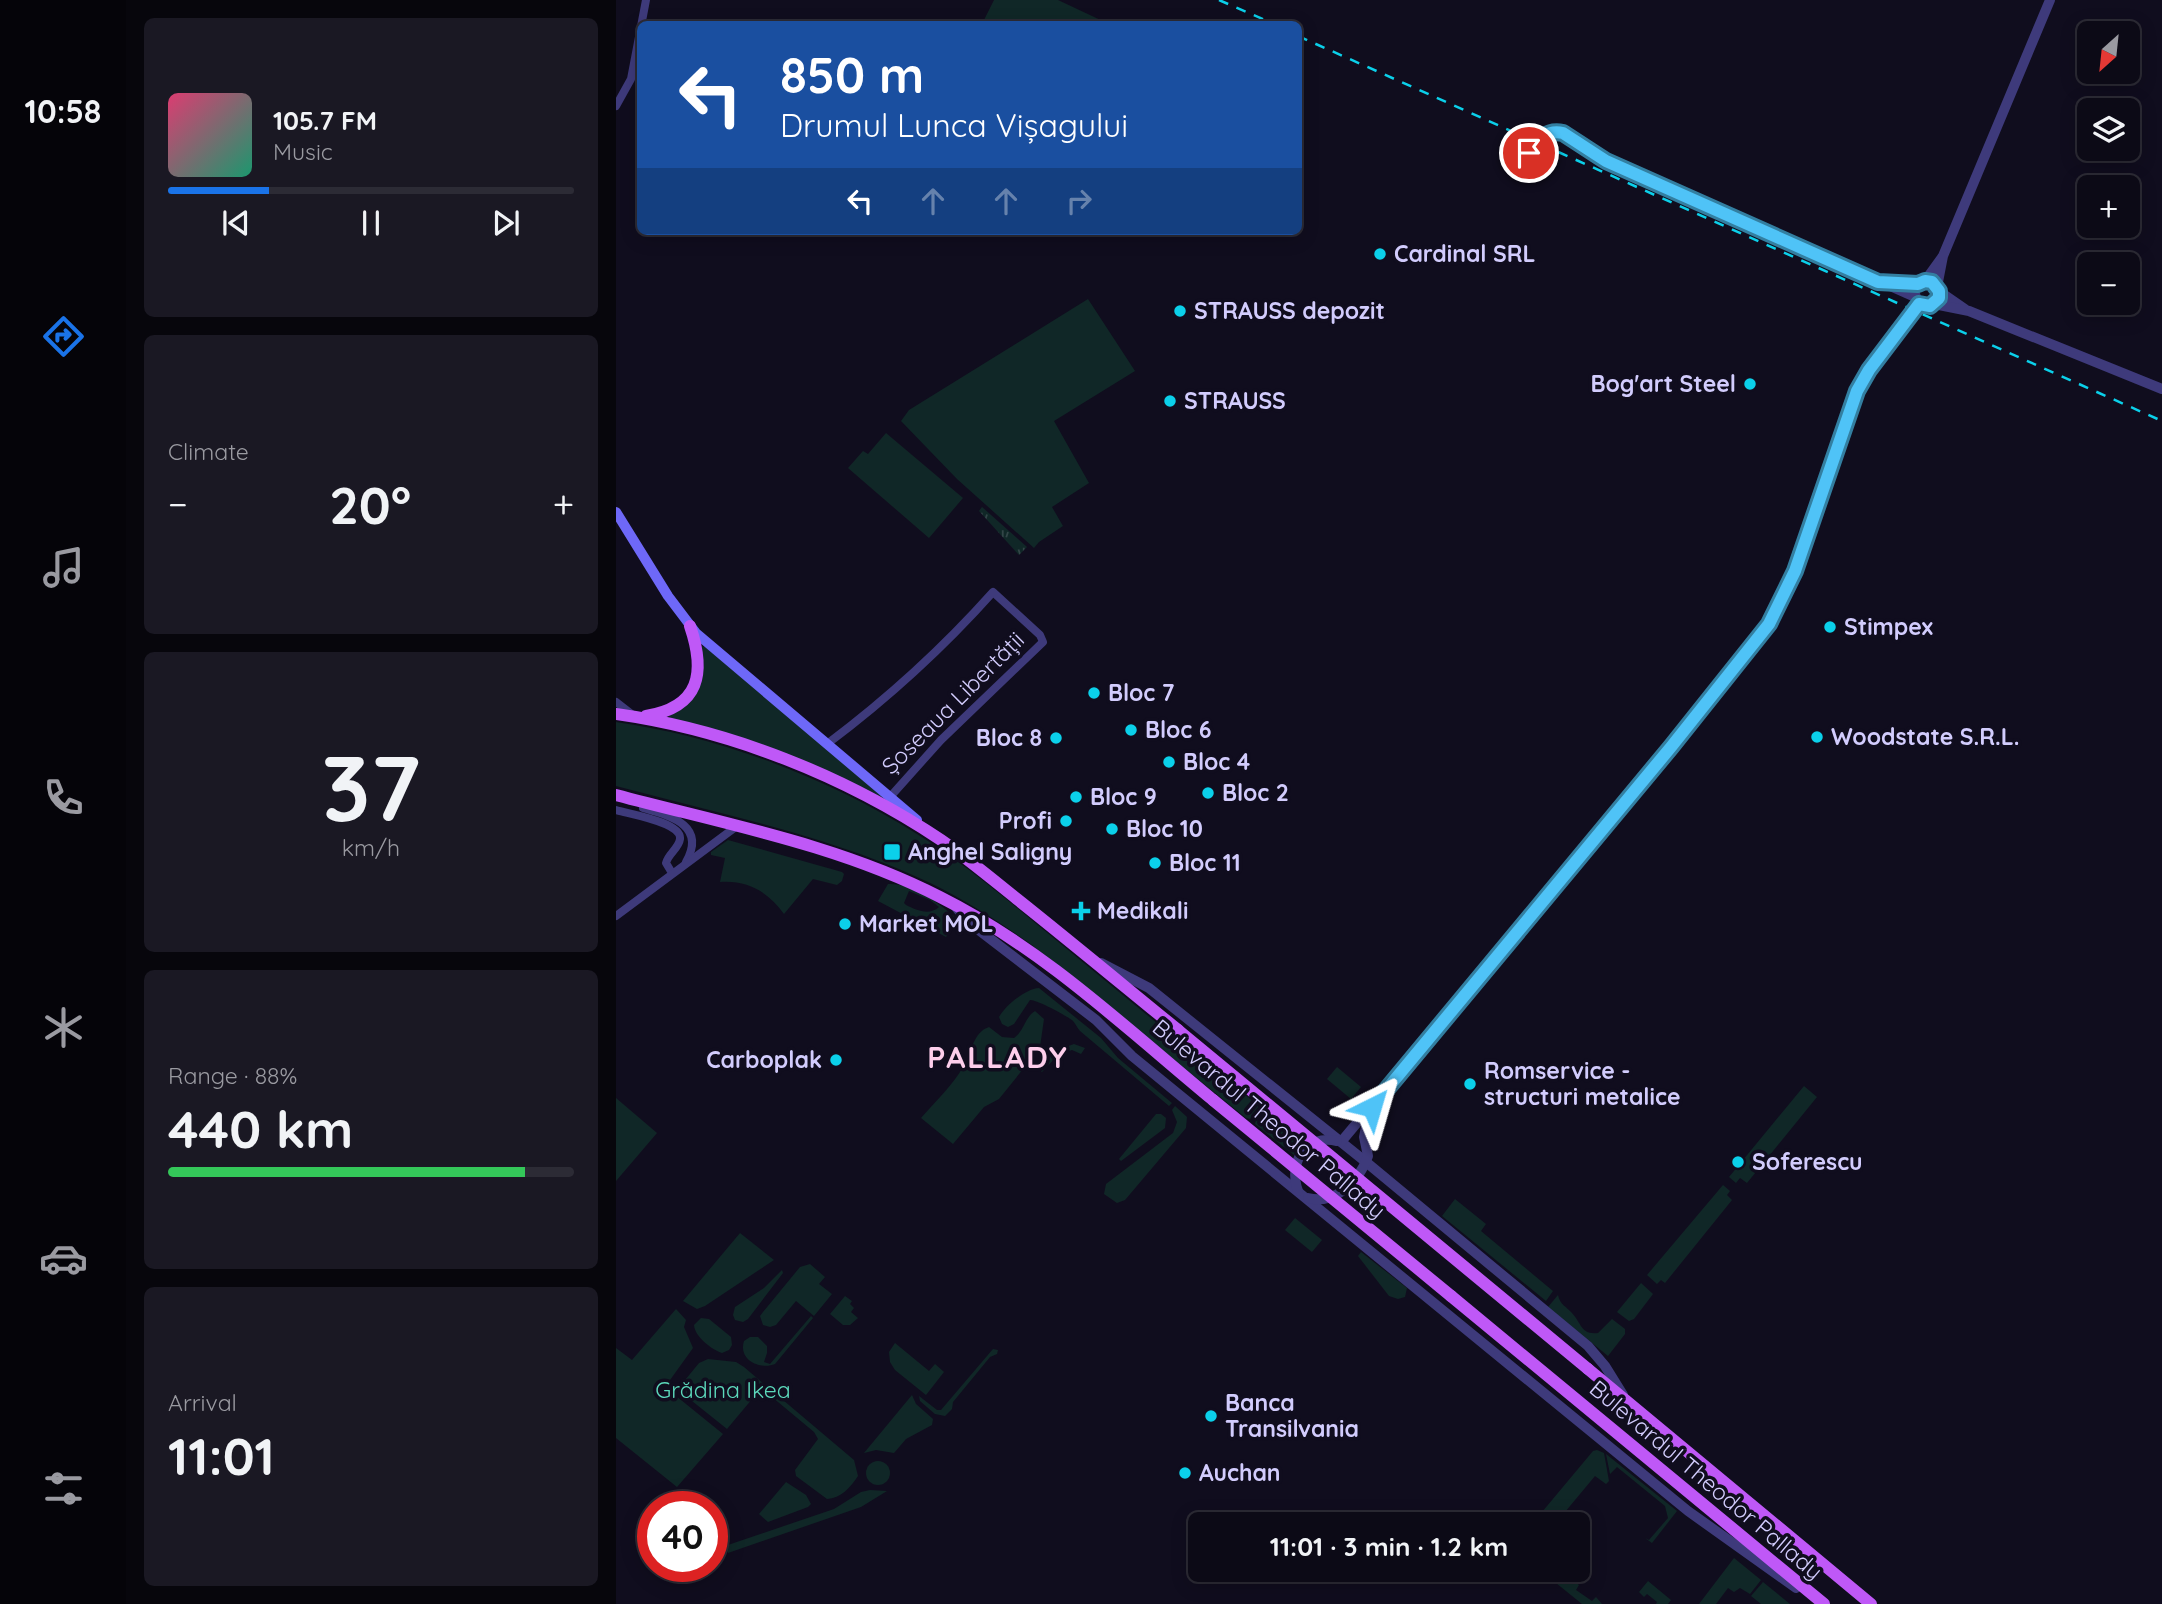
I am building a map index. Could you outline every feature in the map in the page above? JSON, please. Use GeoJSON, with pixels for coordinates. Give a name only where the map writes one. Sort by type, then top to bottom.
{"type":"FeatureCollection","features":[{"type":"Feature","properties":{"kind":"main road","name":"Șoseaua Libertății"},"geometry":{"type":"LineString","coordinates":[[616,512],[668,596],[690,626],[719,654],[942,841]]}},
{"type":"Feature","properties":{"kind":"main road"},"geometry":{"type":"LineString","coordinates":[[636,718],[674,708],[694,689],[699,664],[690,626]]}},
{"type":"Feature","properties":{"kind":"main road","name":"Bulevardul Theodor Pallady"},"geometry":{"type":"LineString","coordinates":[[616,714],[712,735],[814,771],[875,800],[942,841],[1178,1030],[1871,1604]]}},
{"type":"Feature","properties":{"kind":"main road","name":"Bulevardul Theodor Pallady"},"geometry":{"type":"LineString","coordinates":[[619,795],[850,859],[907,881],[952,903],[1023,947],[1179,1072],[1823,1604]]}},
{"type":"Feature","properties":{"kind":"street"},"geometry":{"type":"LineString","coordinates":[[642,21],[646,0]]}},
{"type":"Feature","properties":{"kind":"street"},"geometry":{"type":"LineString","coordinates":[[1934,304],[1939,298],[1943,256],[2050,0]]}},
{"type":"Feature","properties":{"kind":"street"},"geometry":{"type":"LineString","coordinates":[[617,100],[631,79],[637,47]]}},
{"type":"Feature","properties":{"kind":"street"},"geometry":{"type":"LineString","coordinates":[[1521,167],[1542,137],[1551,132],[1563,133],[1606,161],[1927,306],[1934,304],[1969,311],[2162,389]]}},
{"type":"Feature","properties":{"kind":"street"},"geometry":{"type":"LineString","coordinates":[[1917,301],[1914,290],[1943,256]]}},
{"type":"Feature","properties":{"kind":"street"},"geometry":{"type":"LineString","coordinates":[[1878,282],[1932,282],[1969,311]]}},
{"type":"Feature","properties":{"kind":"street"},"geometry":{"type":"LineString","coordinates":[[1301,1194],[1294,1177],[1295,1166],[1302,1151],[1320,1140],[1337,1139],[1370,1110],[1671,747],[1769,624],[1795,571],[1857,391],[1917,301]]}},
{"type":"Feature","properties":{"kind":"street","name":"Șoseaua Libertății"},"geometry":{"type":"LineString","coordinates":[[827,744],[876,706],[934,654],[993,592],[1040,635],[1043,642],[941,740],[890,797]]}},
{"type":"Feature","properties":{"kind":"street"},"geometry":{"type":"LineString","coordinates":[[616,702],[636,718]]}},
{"type":"Feature","properties":{"kind":"street"},"geometry":{"type":"LineString","coordinates":[[619,795],[685,826],[691,836],[692,846],[684,864]]}},
{"type":"Feature","properties":{"kind":"street"},"geometry":{"type":"LineString","coordinates":[[616,810],[667,824],[677,830],[679,841],[666,863],[672,873]]}},
{"type":"Feature","properties":{"kind":"street"},"geometry":{"type":"LineString","coordinates":[[616,916],[737,827]]}},
{"type":"Feature","properties":{"kind":"street"},"geometry":{"type":"LineString","coordinates":[[952,903],[967,921],[1096,1020],[1125,1050],[1688,1511],[1823,1604]]}},
{"type":"Feature","properties":{"kind":"street","name":"Bulevardul Theodor Pallady"},"geometry":{"type":"LineString","coordinates":[[1089,957],[1133,977],[1149,988],[1366,1162],[1588,1346],[1605,1366],[1625,1399]]}},
{"type":"Feature","properties":{"kind":"street"},"geometry":{"type":"LineString","coordinates":[[1301,1194],[1322,1200],[1336,1196],[1350,1183],[1366,1162],[1368,1151],[1364,1132],[1370,1110]]}},
{"type":"Feature","properties":{"kind":"green space"},"geometry":{"type":"Polygon","coordinates":[[[994,0],[1058,0],[1103,21],[984,21],[994,0]]]}},
{"type":"Feature","properties":{"kind":"green space"},"geometry":{"type":"Polygon","coordinates":[[[1088,299],[1135,371],[1054,421],[1089,483],[1052,507],[1063,526],[1034,548],[957,479],[901,421],[909,410],[1088,299]]]}},
{"type":"Feature","properties":{"kind":"green space"},"geometry":{"type":"Polygon","coordinates":[[[886,433],[963,498],[929,538],[848,468],[863,451],[868,454],[886,433]]]}},
{"type":"Feature","properties":{"kind":"green space"},"geometry":{"type":"Polygon","coordinates":[[[982,507],[1027,547],[1019,555],[979,511],[982,507]]]}},
{"type":"Feature","properties":{"kind":"green space"},"geometry":{"type":"Polygon","coordinates":[[[701,646],[897,807],[669,719],[670,714],[688,704],[701,646]]]}},
{"type":"Feature","properties":{"kind":"green space"},"geometry":{"type":"Polygon","coordinates":[[[616,722],[695,738],[772,763],[847,795],[917,834],[1005,898],[1258,1105],[1258,1109],[1250,1119],[1246,1118],[1032,945],[976,908],[932,884],[881,862],[806,836],[616,786],[616,722]]]}},
{"type":"Feature","properties":{"kind":"green space"},"geometry":{"type":"Polygon","coordinates":[[[728,840],[842,872],[842,881],[837,885],[813,879],[784,914],[771,899],[748,885],[720,882],[725,858],[711,855],[711,852],[728,840]]]}},
{"type":"Feature","properties":{"kind":"green space"},"geometry":{"type":"Polygon","coordinates":[[[888,884],[908,887],[943,907],[959,920],[946,937],[878,901],[888,884]],[[909,891],[904,903],[922,911],[939,907],[909,891]]]}},
{"type":"Feature","properties":{"kind":"green space"},"geometry":{"type":"Polygon","coordinates":[[[1039,988],[1101,1038],[1118,1058],[1172,1103],[1169,1106],[1080,1031],[1073,1021],[1045,1005],[1030,1000],[1014,1024],[1008,1027],[1002,1024],[999,1017],[1011,1003],[1028,991],[1039,988]]]}},
{"type":"Feature","properties":{"kind":"green space"},"geometry":{"type":"Polygon","coordinates":[[[1035,1011],[1044,1019],[1040,1047],[999,1099],[984,1107],[953,1144],[921,1118],[959,1074],[979,1034],[989,1027],[1002,1037],[1014,1038],[1035,1011]]]}},
{"type":"Feature","properties":{"kind":"green space"},"geometry":{"type":"Polygon","coordinates":[[[1074,1044],[1085,1048],[1081,1054],[1072,1050],[1058,1055],[1042,1072],[1036,1066],[1048,1053],[1074,1044]]]}},
{"type":"Feature","properties":{"kind":"green space"},"geometry":{"type":"Polygon","coordinates":[[[1337,1067],[1361,1087],[1351,1099],[1327,1079],[1337,1067]]]}},
{"type":"Feature","properties":{"kind":"green space"},"geometry":{"type":"Polygon","coordinates":[[[1804,1086],[1817,1097],[1747,1183],[1740,1178],[1736,1183],[1729,1177],[1804,1086]]]}},
{"type":"Feature","properties":{"kind":"green space"},"geometry":{"type":"Polygon","coordinates":[[[616,1098],[657,1133],[616,1181],[616,1098]]]}},
{"type":"Feature","properties":{"kind":"green space"},"geometry":{"type":"Polygon","coordinates":[[[1175,1106],[1187,1117],[1186,1128],[1125,1200],[1117,1203],[1104,1194],[1106,1184],[1173,1133],[1177,1122],[1172,1110],[1175,1106]]]}},
{"type":"Feature","properties":{"kind":"green space"},"geometry":{"type":"Polygon","coordinates":[[[1264,1111],[1302,1141],[1294,1155],[1255,1124],[1257,1116],[1264,1111]]]}},
{"type":"Feature","properties":{"kind":"green space"},"geometry":{"type":"Polygon","coordinates":[[[1156,1114],[1166,1118],[1165,1128],[1121,1161],[1119,1159],[1156,1114]]]}},
{"type":"Feature","properties":{"kind":"green space"},"geometry":{"type":"Polygon","coordinates":[[[1723,1185],[1730,1191],[1727,1195],[1732,1200],[1665,1283],[1661,1280],[1657,1284],[1647,1275],[1723,1185]]]}},
{"type":"Feature","properties":{"kind":"green space"},"geometry":{"type":"Polygon","coordinates":[[[1455,1199],[1486,1224],[1481,1231],[1553,1291],[1546,1301],[1442,1216],[1455,1199]]]}},
{"type":"Feature","properties":{"kind":"green space"},"geometry":{"type":"Polygon","coordinates":[[[1295,1218],[1322,1240],[1312,1252],[1285,1230],[1295,1218]]]}},
{"type":"Feature","properties":{"kind":"green space"},"geometry":{"type":"Polygon","coordinates":[[[740,1233],[774,1260],[705,1306],[697,1309],[683,1301],[740,1233]]]}},
{"type":"Feature","properties":{"kind":"green space"},"geometry":{"type":"Polygon","coordinates":[[[1361,1252],[1407,1288],[1405,1297],[1398,1299],[1389,1296],[1358,1256],[1361,1252]]]}},
{"type":"Feature","properties":{"kind":"green space"},"geometry":{"type":"Polygon","coordinates":[[[810,1264],[825,1277],[819,1284],[832,1294],[814,1316],[796,1301],[776,1325],[763,1325],[760,1316],[763,1312],[800,1267],[810,1264]]]}},
{"type":"Feature","properties":{"kind":"green space"},"geometry":{"type":"Polygon","coordinates":[[[782,1270],[783,1273],[748,1319],[743,1322],[735,1320],[735,1307],[764,1288],[782,1270]]]}},
{"type":"Feature","properties":{"kind":"green space"},"geometry":{"type":"Polygon","coordinates":[[[1641,1283],[1653,1294],[1634,1319],[1629,1321],[1617,1312],[1641,1283]]]}},
{"type":"Feature","properties":{"kind":"green space"},"geometry":{"type":"Polygon","coordinates":[[[1558,1295],[1582,1328],[1588,1332],[1598,1333],[1612,1319],[1625,1329],[1625,1334],[1608,1356],[1548,1307],[1558,1295]]]}},
{"type":"Feature","properties":{"kind":"green space"},"geometry":{"type":"Polygon","coordinates":[[[845,1296],[852,1301],[850,1304],[854,1308],[851,1312],[858,1318],[850,1325],[843,1325],[830,1314],[845,1296]]]}},
{"type":"Feature","properties":{"kind":"green space"},"geometry":{"type":"Polygon","coordinates":[[[676,1309],[686,1320],[684,1327],[693,1348],[665,1387],[723,1434],[677,1487],[616,1438],[616,1348],[632,1360],[676,1309]]]}},
{"type":"Feature","properties":{"kind":"green space"},"geometry":{"type":"Polygon","coordinates":[[[811,1316],[813,1318],[775,1364],[763,1366],[747,1358],[743,1348],[744,1341],[750,1337],[758,1337],[767,1346],[764,1362],[770,1364],[811,1316]]]}},
{"type":"Feature","properties":{"kind":"green space"},"geometry":{"type":"Polygon","coordinates":[[[701,1318],[709,1319],[731,1337],[732,1345],[729,1350],[722,1353],[700,1338],[694,1325],[701,1318]]]}},
{"type":"Feature","properties":{"kind":"green space"},"geometry":{"type":"Polygon","coordinates":[[[895,1343],[929,1371],[935,1364],[944,1372],[926,1395],[895,1370],[890,1362],[889,1352],[895,1343]]]}},
{"type":"Feature","properties":{"kind":"green space"},"geometry":{"type":"Polygon","coordinates":[[[993,1349],[998,1350],[997,1354],[990,1357],[953,1402],[952,1409],[945,1416],[935,1414],[920,1401],[919,1396],[937,1410],[941,1410],[993,1349]]]}},
{"type":"Feature","properties":{"kind":"green space","name":"Grădina Ikea"},"geometry":{"type":"Polygon","coordinates":[[[708,1359],[736,1362],[744,1367],[854,1460],[858,1476],[852,1485],[845,1492],[827,1499],[796,1476],[795,1470],[818,1439],[814,1432],[766,1392],[758,1392],[727,1429],[682,1393],[681,1385],[699,1363],[708,1359]]]}},
{"type":"Feature","properties":{"kind":"green space"},"geometry":{"type":"Polygon","coordinates":[[[912,1395],[916,1404],[933,1419],[932,1425],[906,1439],[894,1453],[876,1450],[864,1453],[912,1395]]]}},
{"type":"Feature","properties":{"kind":"green space"},"geometry":{"type":"Polygon","coordinates":[[[1593,1451],[1604,1453],[1609,1481],[1606,1484],[1595,1476],[1565,1512],[1542,1512],[1593,1451]]]}},
{"type":"Feature","properties":{"kind":"green space"},"geometry":{"type":"Polygon","coordinates":[[[1606,1454],[1677,1511],[1652,1543],[1645,1538],[1649,1540],[1668,1518],[1665,1506],[1617,1467],[1610,1474],[1606,1454]]]}},
{"type":"Feature","properties":{"kind":"green space"},"geometry":{"type":"Polygon","coordinates":[[[878,1461],[889,1468],[890,1473],[883,1484],[878,1485],[867,1478],[866,1473],[873,1462],[878,1461]]]}},
{"type":"Feature","properties":{"kind":"green space"},"geometry":{"type":"Polygon","coordinates":[[[786,1482],[806,1495],[811,1504],[768,1522],[759,1514],[786,1482]]]}},
{"type":"Feature","properties":{"kind":"green space"},"geometry":{"type":"Polygon","coordinates":[[[887,1491],[861,1507],[728,1553],[728,1545],[834,1509],[861,1492],[887,1491]]]}},
{"type":"Feature","properties":{"kind":"green space"},"geometry":{"type":"Polygon","coordinates":[[[1734,1558],[1761,1580],[1750,1594],[1740,1588],[1734,1592],[1728,1588],[1716,1604],[1699,1604],[1734,1558]]]}},
{"type":"Feature","properties":{"kind":"green space"},"geometry":{"type":"Polygon","coordinates":[[[1648,1581],[1671,1600],[1668,1604],[1656,1604],[1647,1594],[1644,1597],[1639,1592],[1648,1581]]]}},
{"type":"Feature","properties":{"kind":"green space"},"geometry":{"type":"Polygon","coordinates":[[[1555,1582],[1575,1582],[1579,1585],[1576,1590],[1592,1601],[1596,1597],[1602,1604],[1582,1604],[1555,1582]]]}},
{"type":"Feature","properties":{"kind":"green space"},"geometry":{"type":"Polygon","coordinates":[[[1763,1582],[1790,1604],[1761,1604],[1751,1596],[1763,1582]]]}},
{"type":"Feature","properties":{"kind":"railway"},"geometry":{"type":"LineString","coordinates":[[1219,0],[1267,21]]}},
{"type":"Feature","properties":{"kind":"railway"},"geometry":{"type":"LineString","coordinates":[[1302,38],[2162,421]]}},
{"type":"Feature","properties":{"kind":"place","name":"Cardinal SRL"},"geometry":{"type":"Point","coordinates":[1380,254]}},
{"type":"Feature","properties":{"kind":"place","name":"STRAUSS depozit"},"geometry":{"type":"Point","coordinates":[1180,311]}},
{"type":"Feature","properties":{"kind":"place","name":"Bog'art Steel"},"geometry":{"type":"Point","coordinates":[1750,384]}},
{"type":"Feature","properties":{"kind":"place","name":"STRAUSS"},"geometry":{"type":"Point","coordinates":[1170,401]}},
{"type":"Feature","properties":{"kind":"place","name":"Stimpex"},"geometry":{"type":"Point","coordinates":[1830,627]}},
{"type":"Feature","properties":{"kind":"place","name":"Bloc 7"},"geometry":{"type":"Point","coordinates":[1094,693]}},
{"type":"Feature","properties":{"kind":"place","name":"Bloc 6"},"geometry":{"type":"Point","coordinates":[1131,730]}},
{"type":"Feature","properties":{"kind":"place","name":"Woodstate S.R.L."},"geometry":{"type":"Point","coordinates":[1817,737]}},
{"type":"Feature","properties":{"kind":"place","name":"Bloc 8"},"geometry":{"type":"Point","coordinates":[1056,738]}},
{"type":"Feature","properties":{"kind":"place","name":"Bloc 4"},"geometry":{"type":"Point","coordinates":[1169,762]}},
{"type":"Feature","properties":{"kind":"place","name":"Bloc 2"},"geometry":{"type":"Point","coordinates":[1208,793]}},
{"type":"Feature","properties":{"kind":"place","name":"Bloc 9"},"geometry":{"type":"Point","coordinates":[1076,797]}},
{"type":"Feature","properties":{"kind":"place","name":"Profi"},"geometry":{"type":"Point","coordinates":[1066,821]}},
{"type":"Feature","properties":{"kind":"place","name":"Bloc 10"},"geometry":{"type":"Point","coordinates":[1112,829]}},
{"type":"Feature","properties":{"kind":"place","name":"Anghel Saligny"},"geometry":{"type":"Point","coordinates":[892,852]}},
{"type":"Feature","properties":{"kind":"place","name":"Bloc 11"},"geometry":{"type":"Point","coordinates":[1155,863]}},
{"type":"Feature","properties":{"kind":"place","name":"Medikali"},"geometry":{"type":"Point","coordinates":[1081,911]}},
{"type":"Feature","properties":{"kind":"place","name":"Market MOL"},"geometry":{"type":"Point","coordinates":[845,924]}},
{"type":"Feature","properties":{"kind":"place","name":"Carboplak"},"geometry":{"type":"Point","coordinates":[836,1060]}},
{"type":"Feature","properties":{"kind":"place","name":"Romservice - structuri metalice"},"geometry":{"type":"Point","coordinates":[1470,1084]}},
{"type":"Feature","properties":{"kind":"place","name":"Soferescu"},"geometry":{"type":"Point","coordinates":[1738,1162]}},
{"type":"Feature","properties":{"kind":"place","name":"Banca Transilvania"},"geometry":{"type":"Point","coordinates":[1211,1416]}},
{"type":"Feature","properties":{"kind":"place","name":"Auchan"},"geometry":{"type":"Point","coordinates":[1185,1473]}},
{"type":"Feature","properties":{"kind":"district","name":"PALLADY"},"geometry":{"type":"Point","coordinates":[998,1058]}},
{"type":"Feature","properties":{"kind":"route"},"geometry":{"type":"LineString","coordinates":[[1372,1107],[1671,747],[1769,624],[1795,571],[1860,384],[1919,304],[1930,306],[1939,298],[1939,291],[1932,282],[1878,282],[1595,156],[1563,133],[1546,134],[1529,153]]}}]}
